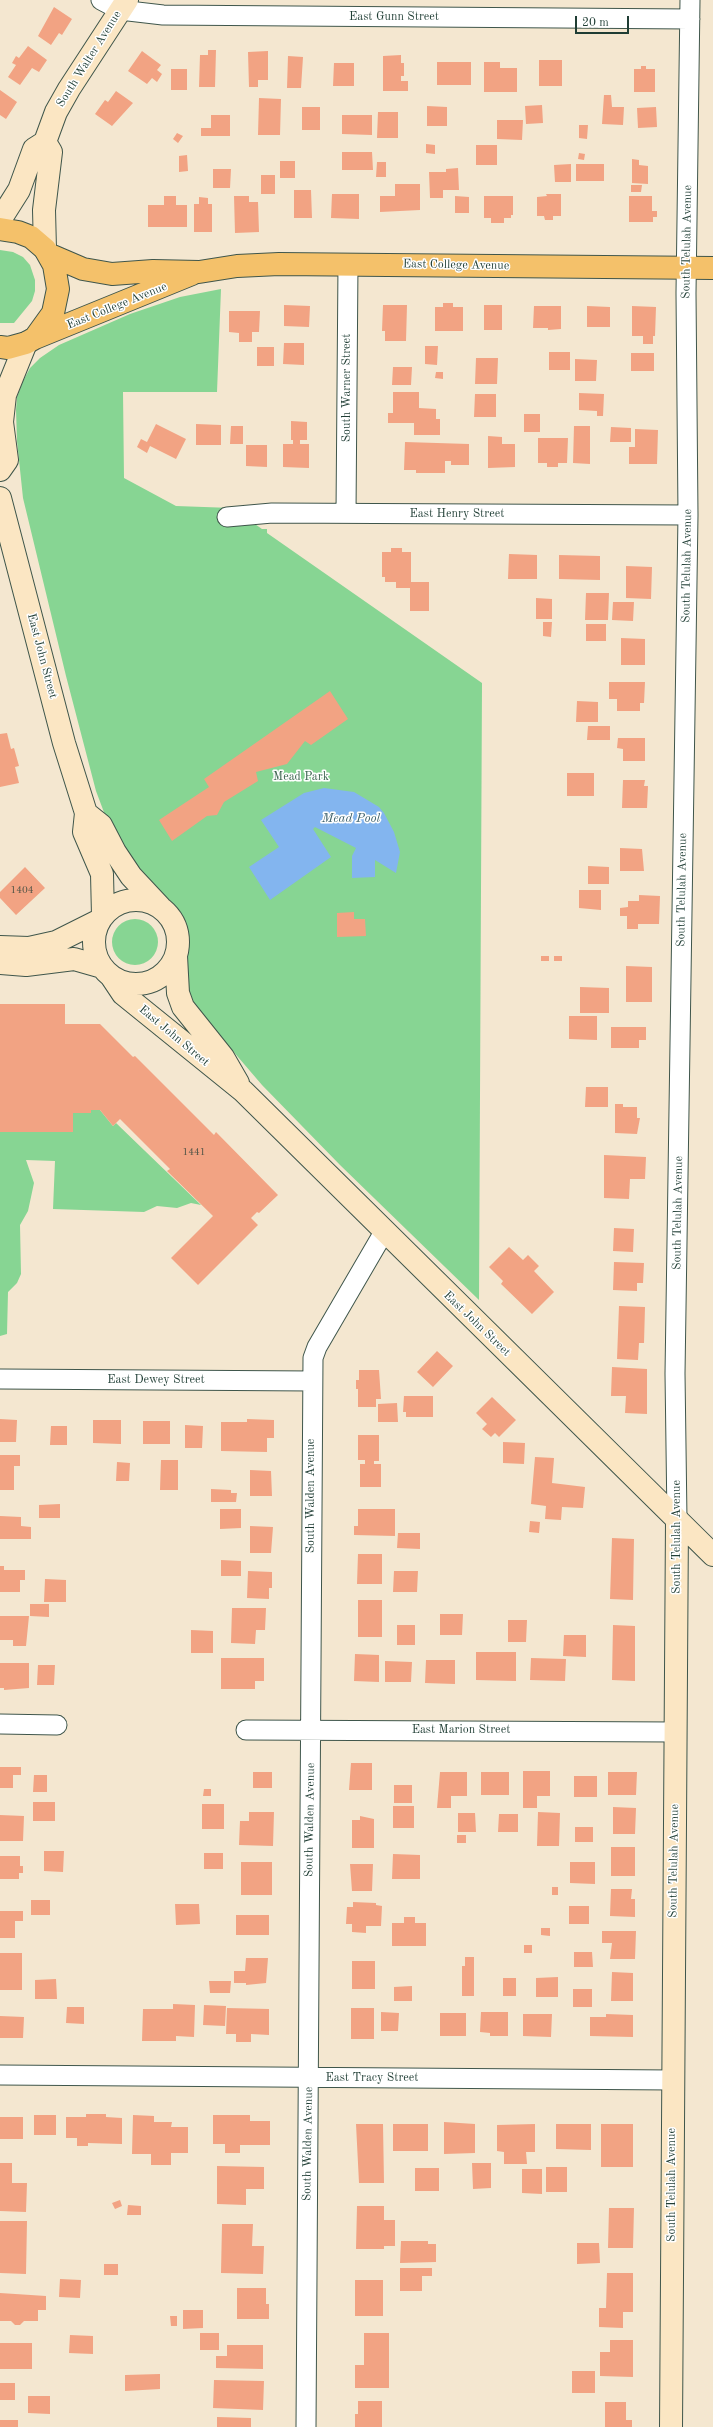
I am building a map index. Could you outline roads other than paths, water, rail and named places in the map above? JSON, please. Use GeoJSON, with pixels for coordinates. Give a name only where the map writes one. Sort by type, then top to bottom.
{"type":"FeatureCollection","features":[{"type":"Feature","properties":{"kind":"main road"},"geometry":{"type":"LineString","coordinates":[[0,229],[18,232],[31,237],[47,251],[57,277],[57,302],[53,313],[30,341]]}},
{"type":"Feature","properties":{"kind":"main road","name":"East College Avenue"},"geometry":{"type":"LineString","coordinates":[[47,251],[96,273],[199,272],[237,266],[348,264],[713,268]]}},
{"type":"Feature","properties":{"kind":"main road","name":"East College Avenue"},"geometry":{"type":"LineString","coordinates":[[0,347],[8,348],[30,341],[199,272]]}},
{"type":"Feature","properties":{"kind":"street","name":"East Gunn Street"},"geometry":{"type":"LineString","coordinates":[[101,0],[163,15],[690,19]]}},
{"type":"Feature","properties":{"kind":"street","name":"South Telulah Avenue"},"geometry":{"type":"LineString","coordinates":[[671,2427],[672,2080],[677,1520],[675,1373],[688,515],[686,268],[690,0]]}},
{"type":"Feature","properties":{"kind":"street","name":"South Walter Avenue"},"geometry":{"type":"LineString","coordinates":[[0,220],[19,190],[34,149],[45,142],[56,112],[68,89],[123,5]]}},
{"type":"Feature","properties":{"kind":"street"},"geometry":{"type":"LineString","coordinates":[[45,142],[51,152],[44,210],[47,251]]}},
{"type":"Feature","properties":{"kind":"street","name":"South Warner Street"},"geometry":{"type":"LineString","coordinates":[[346,513],[348,264]]}},
{"type":"Feature","properties":{"kind":"street"},"geometry":{"type":"LineString","coordinates":[[0,470],[7,460],[2,422],[6,391],[30,341]]}},
{"type":"Feature","properties":{"kind":"street","name":"East John Street"},"geometry":{"type":"LineString","coordinates":[[1,505],[64,743],[86,813],[84,832],[98,861],[102,874],[101,918]]}},
{"type":"Feature","properties":{"kind":"street","name":"East Henry Street"},"geometry":{"type":"LineString","coordinates":[[227,517],[249,514],[346,513],[688,515]]}},
{"type":"Feature","properties":{"kind":"street"},"geometry":{"type":"LineString","coordinates":[[0,963],[26,965],[74,959],[107,972],[130,984],[149,982],[161,977],[170,967],[176,956],[178,943],[177,930],[171,918],[131,876],[115,852],[101,825],[86,813]]}},
{"type":"Feature","properties":{"kind":"street"},"geometry":{"type":"LineString","coordinates":[[0,947],[29,948],[56,942],[101,918],[112,908],[124,902],[137,900],[150,902],[162,909]]}},
{"type":"Feature","properties":{"kind":"street"},"geometry":{"type":"LineString","coordinates":[[101,918],[95,932],[94,944],[96,956],[107,972]]}},
{"type":"Feature","properties":{"kind":"street","name":"East John Street"},"geometry":{"type":"LineString","coordinates":[[176,956],[178,988],[183,1007],[223,1057],[243,1091]]}},
{"type":"Feature","properties":{"kind":"street","name":"East John Street"},"geometry":{"type":"LineString","coordinates":[[107,972],[123,994],[243,1091],[384,1232],[713,1555]]}},
{"type":"Feature","properties":{"kind":"street","name":"South Walden Avenue"},"geometry":{"type":"LineString","coordinates":[[306,2427],[313,1358],[317,1347],[384,1232]]}},
{"type":"Feature","properties":{"kind":"street","name":"East Dewey Street"},"geometry":{"type":"LineString","coordinates":[[0,1379],[312,1381]]}},
{"type":"Feature","properties":{"kind":"street"},"geometry":{"type":"LineString","coordinates":[[0,1724],[57,1725]]}},
{"type":"Feature","properties":{"kind":"street","name":"East Marion Street"},"geometry":{"type":"LineString","coordinates":[[246,1730],[311,1729],[675,1732]]}},
{"type":"Feature","properties":{"kind":"street","name":"East Tracy Street"},"geometry":{"type":"LineString","coordinates":[[0,2075],[672,2080]]}},
{"type":"Feature","properties":{"kind":"water","name":"Mead Pool"},"geometry":{"type":"Polygon","coordinates":[[[324,788],[354,792],[379,807],[384,813],[394,832],[400,852],[396,873],[375,860],[375,877],[352,878],[352,856],[356,848],[315,827],[313,829],[331,857],[270,900],[249,867],[279,847],[261,820],[304,793],[324,788]]]}},
{"type":"Feature","properties":{"kind":"park label","name":"Mead Park"},"geometry":{"type":"Point","coordinates":[301,777]}}]}
